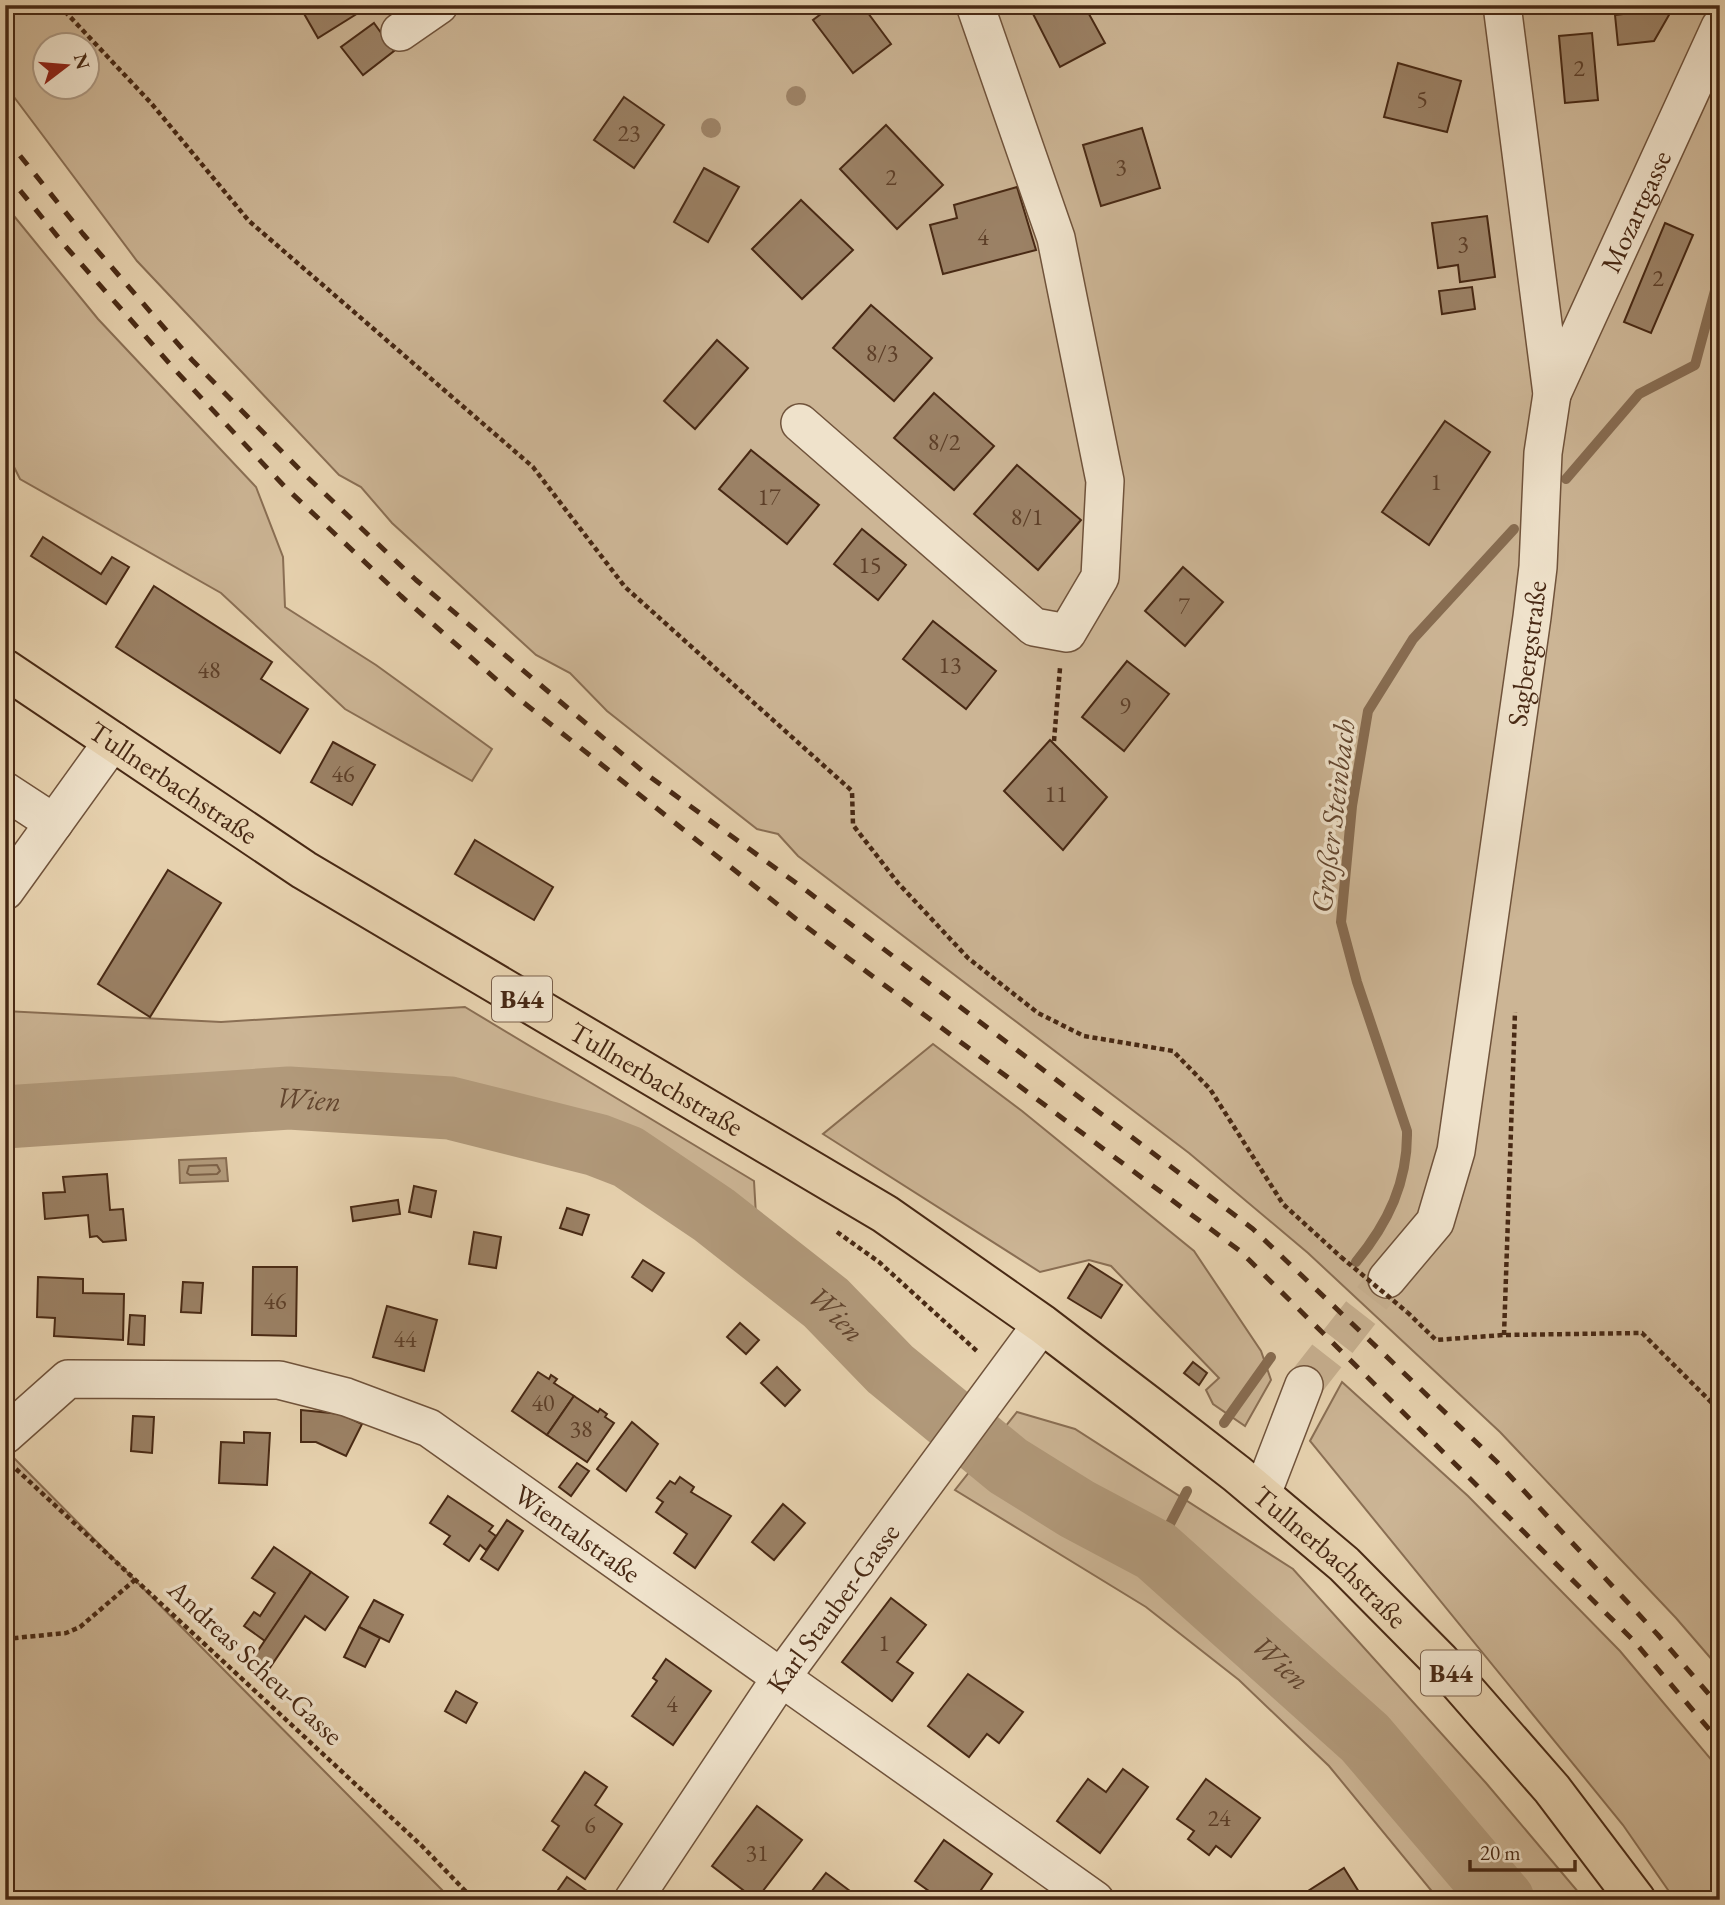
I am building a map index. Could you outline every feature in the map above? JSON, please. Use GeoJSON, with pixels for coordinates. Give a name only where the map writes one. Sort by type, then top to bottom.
{"type":"FeatureCollection","features":[{"type":"Feature","properties":{"kind":"main road","name":"Tullnerbachstraße"},"geometry":{"type":"LineString","coordinates":[[5,669],[304,870],[885,1214],[1042,1325],[1190,1436],[1344,1564],[1440,1661],[1558,1797],[1636,1900]]}},
{"type":"Feature","properties":{"kind":"street"},"geometry":{"type":"LineString","coordinates":[[400,32],[439,5]]}},
{"type":"Feature","properties":{"kind":"street"},"geometry":{"type":"LineString","coordinates":[[800,423],[1034,627],[1067,632],[1101,577],[1105,481],[1056,238],[975,5]]}},
{"type":"Feature","properties":{"kind":"street","name":"Sagbergstraße"},"geometry":{"type":"LineString","coordinates":[[1387,1279],[1435,1222],[1456,1152],[1538,566],[1543,453],[1552,394],[1502,5]]}},
{"type":"Feature","properties":{"kind":"street","name":"Mozartgasse"},"geometry":{"type":"LineString","coordinates":[[1552,394],[1720,27]]}},
{"type":"Feature","properties":{"kind":"street"},"geometry":{"type":"LineString","coordinates":[[5,891],[113,741]]}},
{"type":"Feature","properties":{"kind":"street"},"geometry":{"type":"LineString","coordinates":[[5,791],[54,823]]}},
{"type":"Feature","properties":{"kind":"street","name":"Karl Stauber-Gasse"},"geometry":{"type":"LineString","coordinates":[[633,1900],[780,1679],[1042,1325]]}},
{"type":"Feature","properties":{"kind":"street","name":"Wientalstraße"},"geometry":{"type":"LineString","coordinates":[[10,1452],[68,1379],[279,1380],[346,1397],[429,1428],[1095,1900]]}},
{"type":"Feature","properties":{"kind":"street"},"geometry":{"type":"LineString","coordinates":[[1250,1484],[1304,1385]]}},
{"type":"Feature","properties":{"kind":"path"},"geometry":{"type":"LineString","coordinates":[[59,5],[151,103],[248,221],[533,467],[625,587],[852,791],[853,825],[898,883],[968,958],[1038,1013],[1084,1036],[1173,1051],[1210,1089],[1283,1204],[1436,1340],[1504,1335],[1642,1333],[1720,1411]]}},
{"type":"Feature","properties":{"kind":"path"},"geometry":{"type":"LineString","coordinates":[[1054,741],[1060,670],[1067,632]]}},
{"type":"Feature","properties":{"kind":"path"},"geometry":{"type":"LineString","coordinates":[[1504,1335],[1516,1000]]}},
{"type":"Feature","properties":{"kind":"path","name":"Andreas Scheu-Gasse"},"geometry":{"type":"LineString","coordinates":[[10,1452],[136,1579],[422,1846],[474,1900]]}},
{"type":"Feature","properties":{"kind":"path"},"geometry":{"type":"LineString","coordinates":[[5,1639],[66,1633],[80,1627],[136,1579]]}},
{"type":"Feature","properties":{"kind":"shaded area"},"geometry":{"type":"Polygon","coordinates":[[[5,5],[1720,5],[1720,1669],[1676,1618],[1500,1432],[1308,1253],[1189,1153],[798,856],[778,834],[757,829],[607,711],[570,673],[536,655],[392,523],[361,487],[339,475],[137,261],[5,85],[5,5]]]}},
{"type":"Feature","properties":{"kind":"shaded area"},"geometry":{"type":"Polygon","coordinates":[[[5,205],[98,319],[256,487],[283,557],[285,607],[376,665],[492,749],[472,781],[345,709],[221,593],[20,479],[5,449],[5,205]]]}},
{"type":"Feature","properties":{"kind":"shaded area"},"geometry":{"type":"Polygon","coordinates":[[[465,1007],[754,1181],[757,1233],[692,1184],[605,1131],[540,1103],[405,1083],[237,1084],[41,1103],[5,1119],[5,1011],[221,1022],[465,1007]]]}},
{"type":"Feature","properties":{"kind":"shaded area"},"geometry":{"type":"Polygon","coordinates":[[[933,1044],[1022,1111],[1194,1251],[1261,1351],[1271,1380],[1245,1426],[1213,1404],[1206,1390],[1219,1378],[1111,1266],[1089,1260],[1040,1272],[823,1134],[933,1044]]]}},
{"type":"Feature","properties":{"kind":"shaded area"},"geometry":{"type":"Polygon","coordinates":[[[1342,1382],[1468,1496],[1620,1651],[1720,1770],[1720,1900],[1675,1900],[1623,1825],[1310,1441],[1342,1382]]]}},
{"type":"Feature","properties":{"kind":"shaded area"},"geometry":{"type":"Polygon","coordinates":[[[1017,1412],[1075,1429],[1293,1569],[1486,1783],[1585,1900],[1439,1900],[1329,1766],[1239,1680],[1146,1607],[955,1490],[1017,1412]]]}},
{"type":"Feature","properties":{"kind":"shaded area"},"geometry":{"type":"Polygon","coordinates":[[[5,1449],[452,1900],[5,1900],[5,1449]]]}},
{"type":"Feature","properties":{"kind":"water"},"geometry":{"type":"Polygon","coordinates":[[[226,1158],[228,1181],[180,1183],[179,1160],[226,1158]]]}},
{"type":"Feature","properties":{"kind":"building"},"geometry":{"type":"Polygon","coordinates":[[[299,5],[360,5],[363,10],[318,38],[299,5]]]}},
{"type":"Feature","properties":{"kind":"building"},"geometry":{"type":"Polygon","coordinates":[[[833,5],[862,5],[891,44],[853,73],[813,20],[833,5]]]}},
{"type":"Feature","properties":{"kind":"building"},"geometry":{"type":"Polygon","coordinates":[[[1084,5],[1105,43],[1060,67],[1029,6],[1084,5]]]}},
{"type":"Feature","properties":{"kind":"building"},"geometry":{"type":"Polygon","coordinates":[[[1673,8],[1654,41],[1618,45],[1615,15],[1673,8]]]}},
{"type":"Feature","properties":{"kind":"building"},"geometry":{"type":"Polygon","coordinates":[[[374,23],[394,51],[363,75],[341,47],[374,23]]]}},
{"type":"Feature","properties":{"kind":"building"},"geometry":{"type":"Polygon","coordinates":[[[1592,33],[1598,100],[1565,103],[1559,36],[1592,33]]]}},
{"type":"Feature","properties":{"kind":"building"},"geometry":{"type":"Polygon","coordinates":[[[1398,63],[1461,81],[1447,132],[1384,117],[1398,63]]]}},
{"type":"Feature","properties":{"kind":"building"},"geometry":{"type":"Polygon","coordinates":[[[624,97],[664,125],[634,168],[594,140],[624,97]]]}},
{"type":"Feature","properties":{"kind":"building"},"geometry":{"type":"Polygon","coordinates":[[[886,125],[943,185],[897,229],[840,169],[886,125]]]}},
{"type":"Feature","properties":{"kind":"building"},"geometry":{"type":"Polygon","coordinates":[[[1142,128],[1160,188],[1101,206],[1083,145],[1142,128]]]}},
{"type":"Feature","properties":{"kind":"building"},"geometry":{"type":"Polygon","coordinates":[[[704,168],[739,187],[708,242],[674,222],[704,168]]]}},
{"type":"Feature","properties":{"kind":"building"},"geometry":{"type":"Polygon","coordinates":[[[1017,187],[1036,250],[943,274],[930,225],[957,218],[954,205],[1017,187]]]}},
{"type":"Feature","properties":{"kind":"building"},"geometry":{"type":"Polygon","coordinates":[[[801,200],[853,250],[802,299],[752,249],[801,200]]]}},
{"type":"Feature","properties":{"kind":"building"},"geometry":{"type":"Polygon","coordinates":[[[1487,216],[1495,277],[1460,282],[1458,265],[1438,268],[1432,223],[1487,216]]]}},
{"type":"Feature","properties":{"kind":"building"},"geometry":{"type":"Polygon","coordinates":[[[1665,223],[1693,235],[1651,333],[1624,322],[1665,223]]]}},
{"type":"Feature","properties":{"kind":"building"},"geometry":{"type":"Polygon","coordinates":[[[1472,287],[1475,309],[1442,314],[1439,291],[1472,287]]]}},
{"type":"Feature","properties":{"kind":"building"},"geometry":{"type":"Polygon","coordinates":[[[871,305],[932,358],[894,401],[833,348],[871,305]]]}},
{"type":"Feature","properties":{"kind":"building"},"geometry":{"type":"Polygon","coordinates":[[[717,340],[748,368],[695,429],[664,401],[717,340]]]}},
{"type":"Feature","properties":{"kind":"building"},"geometry":{"type":"Polygon","coordinates":[[[934,393],[994,446],[954,490],[894,438],[934,393]]]}},
{"type":"Feature","properties":{"kind":"building"},"geometry":{"type":"Polygon","coordinates":[[[1445,421],[1490,452],[1429,545],[1382,512],[1445,421]]]}},
{"type":"Feature","properties":{"kind":"building"},"geometry":{"type":"Polygon","coordinates":[[[751,450],[819,505],[787,544],[719,489],[751,450]]]}},
{"type":"Feature","properties":{"kind":"building"},"geometry":{"type":"Polygon","coordinates":[[[1017,465],[1081,520],[1038,570],[974,514],[1017,465]]]}},
{"type":"Feature","properties":{"kind":"building"},"geometry":{"type":"Polygon","coordinates":[[[862,529],[906,565],[878,600],[834,564],[862,529]]]}},
{"type":"Feature","properties":{"kind":"building"},"geometry":{"type":"Polygon","coordinates":[[[43,537],[101,574],[112,557],[129,567],[106,604],[31,556],[43,537]]]}},
{"type":"Feature","properties":{"kind":"building"},"geometry":{"type":"Polygon","coordinates":[[[1183,567],[1223,602],[1185,646],[1145,611],[1183,567]]]}},
{"type":"Feature","properties":{"kind":"building"},"geometry":{"type":"Polygon","coordinates":[[[154,586],[272,662],[261,679],[308,709],[280,753],[116,647],[154,586]]]}},
{"type":"Feature","properties":{"kind":"building"},"geometry":{"type":"Polygon","coordinates":[[[933,621],[996,671],[966,709],[903,659],[933,621]]]}},
{"type":"Feature","properties":{"kind":"building"},"geometry":{"type":"Polygon","coordinates":[[[1127,661],[1169,694],[1124,751],[1082,717],[1127,661]]]}},
{"type":"Feature","properties":{"kind":"building"},"geometry":{"type":"Polygon","coordinates":[[[1050,740],[1107,797],[1063,850],[1004,791],[1050,740]]]}},
{"type":"Feature","properties":{"kind":"building"},"geometry":{"type":"Polygon","coordinates":[[[333,742],[375,765],[352,805],[311,782],[333,742]]]}},
{"type":"Feature","properties":{"kind":"building"},"geometry":{"type":"Polygon","coordinates":[[[475,840],[553,887],[534,920],[455,874],[475,840]]]}},
{"type":"Feature","properties":{"kind":"building"},"geometry":{"type":"Polygon","coordinates":[[[168,870],[221,903],[150,1017],[98,984],[168,870]]]}},
{"type":"Feature","properties":{"kind":"building"},"geometry":{"type":"Polygon","coordinates":[[[107,1174],[110,1210],[123,1209],[126,1240],[103,1242],[97,1236],[90,1237],[88,1215],[45,1219],[43,1193],[65,1192],[63,1177],[107,1174]]]}},
{"type":"Feature","properties":{"kind":"building"},"geometry":{"type":"Polygon","coordinates":[[[414,1186],[436,1191],[431,1217],[409,1212],[414,1186]]]}},
{"type":"Feature","properties":{"kind":"building"},"geometry":{"type":"Polygon","coordinates":[[[398,1200],[400,1214],[353,1221],[351,1207],[398,1200]]]}},
{"type":"Feature","properties":{"kind":"building"},"geometry":{"type":"Polygon","coordinates":[[[567,1208],[589,1215],[582,1235],[560,1228],[567,1208]]]}},
{"type":"Feature","properties":{"kind":"building"},"geometry":{"type":"Polygon","coordinates":[[[474,1232],[501,1237],[496,1268],[469,1264],[474,1232]]]}},
{"type":"Feature","properties":{"kind":"building"},"geometry":{"type":"Polygon","coordinates":[[[643,1260],[664,1273],[652,1291],[632,1277],[643,1260]]]}},
{"type":"Feature","properties":{"kind":"building"},"geometry":{"type":"Polygon","coordinates":[[[1089,1264],[1122,1285],[1101,1318],[1068,1298],[1089,1264]]]}},
{"type":"Feature","properties":{"kind":"building"},"geometry":{"type":"Polygon","coordinates":[[[253,1267],[297,1267],[296,1336],[252,1335],[253,1267]]]}},
{"type":"Feature","properties":{"kind":"building"},"geometry":{"type":"Polygon","coordinates":[[[38,1277],[83,1279],[83,1293],[124,1294],[123,1340],[54,1336],[55,1318],[37,1317],[38,1277]]]}},
{"type":"Feature","properties":{"kind":"building"},"geometry":{"type":"Polygon","coordinates":[[[183,1282],[203,1283],[201,1313],[181,1312],[183,1282]]]}},
{"type":"Feature","properties":{"kind":"building"},"geometry":{"type":"Polygon","coordinates":[[[387,1306],[437,1320],[424,1371],[373,1357],[387,1306]]]}},
{"type":"Feature","properties":{"kind":"building"},"geometry":{"type":"Polygon","coordinates":[[[130,1315],[145,1316],[144,1345],[128,1344],[130,1315]]]}},
{"type":"Feature","properties":{"kind":"building"},"geometry":{"type":"Polygon","coordinates":[[[740,1323],[759,1340],[746,1354],[727,1337],[740,1323]]]}},
{"type":"Feature","properties":{"kind":"building"},"geometry":{"type":"Polygon","coordinates":[[[1193,1362],[1207,1373],[1199,1385],[1184,1373],[1193,1362]]]}},
{"type":"Feature","properties":{"kind":"building"},"geometry":{"type":"Polygon","coordinates":[[[777,1367],[800,1390],[785,1406],[761,1383],[777,1367]]]}},
{"type":"Feature","properties":{"kind":"building"},"geometry":{"type":"Polygon","coordinates":[[[538,1372],[549,1379],[551,1375],[557,1379],[554,1383],[574,1396],[547,1435],[512,1411],[538,1372]]]}},
{"type":"Feature","properties":{"kind":"building"},"geometry":{"type":"Polygon","coordinates":[[[574,1396],[598,1412],[600,1409],[607,1414],[605,1417],[614,1423],[587,1462],[547,1435],[574,1396]]]}},
{"type":"Feature","properties":{"kind":"building"},"geometry":{"type":"Polygon","coordinates":[[[301,1410],[341,1414],[362,1424],[346,1456],[316,1442],[301,1442],[301,1410]]]}},
{"type":"Feature","properties":{"kind":"building"},"geometry":{"type":"Polygon","coordinates":[[[133,1416],[154,1417],[152,1453],[131,1451],[133,1416]]]}},
{"type":"Feature","properties":{"kind":"building"},"geometry":{"type":"Polygon","coordinates":[[[632,1422],[658,1444],[626,1491],[597,1469],[632,1422]]]}},
{"type":"Feature","properties":{"kind":"building"},"geometry":{"type":"Polygon","coordinates":[[[244,1432],[270,1433],[267,1485],[219,1483],[221,1442],[244,1443],[244,1432]]]}},
{"type":"Feature","properties":{"kind":"building"},"geometry":{"type":"Polygon","coordinates":[[[577,1463],[589,1471],[571,1496],[559,1487],[577,1463]]]}},
{"type":"Feature","properties":{"kind":"building"},"geometry":{"type":"Polygon","coordinates":[[[680,1477],[694,1487],[691,1492],[731,1516],[695,1568],[674,1553],[687,1534],[656,1512],[663,1502],[657,1498],[670,1481],[675,1484],[680,1477]]]}},
{"type":"Feature","properties":{"kind":"building"},"geometry":{"type":"Polygon","coordinates":[[[448,1496],[493,1526],[489,1531],[496,1536],[486,1550],[480,1545],[469,1561],[444,1544],[450,1536],[430,1523],[448,1496]]]}},
{"type":"Feature","properties":{"kind":"building"},"geometry":{"type":"Polygon","coordinates":[[[783,1504],[805,1523],[774,1560],[752,1542],[783,1504]]]}},
{"type":"Feature","properties":{"kind":"building"},"geometry":{"type":"Polygon","coordinates":[[[507,1520],[523,1531],[498,1570],[481,1559],[507,1520]]]}},
{"type":"Feature","properties":{"kind":"building"},"geometry":{"type":"Polygon","coordinates":[[[274,1547],[311,1572],[265,1641],[244,1626],[254,1612],[260,1616],[275,1593],[252,1578],[274,1547]]]}},
{"type":"Feature","properties":{"kind":"building"},"geometry":{"type":"Polygon","coordinates":[[[311,1572],[348,1597],[325,1630],[305,1616],[269,1669],[253,1658],[311,1572]]]}},
{"type":"Feature","properties":{"kind":"building"},"geometry":{"type":"Polygon","coordinates":[[[891,1598],[926,1625],[897,1662],[913,1673],[892,1701],[842,1662],[891,1598]]]}},
{"type":"Feature","properties":{"kind":"building"},"geometry":{"type":"Polygon","coordinates":[[[374,1600],[403,1615],[389,1642],[359,1627],[374,1600]]]}},
{"type":"Feature","properties":{"kind":"building"},"geometry":{"type":"Polygon","coordinates":[[[359,1627],[380,1638],[365,1667],[344,1657],[359,1627]]]}},
{"type":"Feature","properties":{"kind":"building"},"geometry":{"type":"Polygon","coordinates":[[[666,1659],[711,1691],[673,1745],[632,1716],[657,1681],[653,1678],[666,1659]]]}},
{"type":"Feature","properties":{"kind":"building"},"geometry":{"type":"Polygon","coordinates":[[[968,1674],[1023,1712],[999,1743],[987,1734],[969,1757],[928,1726],[968,1674]]]}},
{"type":"Feature","properties":{"kind":"building"},"geometry":{"type":"Polygon","coordinates":[[[456,1691],[477,1703],[466,1723],[445,1711],[456,1691]]]}},
{"type":"Feature","properties":{"kind":"building"},"geometry":{"type":"Polygon","coordinates":[[[1123,1769],[1148,1787],[1100,1853],[1057,1821],[1088,1779],[1106,1792],[1123,1769]]]}},
{"type":"Feature","properties":{"kind":"building"},"geometry":{"type":"Polygon","coordinates":[[[585,1772],[607,1787],[595,1805],[622,1824],[585,1879],[543,1850],[559,1826],[552,1821],[585,1772]]]}},
{"type":"Feature","properties":{"kind":"building"},"geometry":{"type":"Polygon","coordinates":[[[1206,1779],[1260,1818],[1231,1857],[1216,1846],[1209,1855],[1188,1839],[1194,1831],[1177,1819],[1206,1779]]]}},
{"type":"Feature","properties":{"kind":"building"},"geometry":{"type":"Polygon","coordinates":[[[757,1806],[802,1840],[756,1900],[712,1866],[757,1806]]]}},
{"type":"Feature","properties":{"kind":"building"},"geometry":{"type":"Polygon","coordinates":[[[944,1840],[992,1874],[974,1900],[928,1900],[933,1894],[915,1881],[944,1840]]]}},
{"type":"Feature","properties":{"kind":"building"},"geometry":{"type":"Polygon","coordinates":[[[1344,1868],[1364,1900],[1294,1900],[1344,1868]]]}},
{"type":"Feature","properties":{"kind":"building"},"geometry":{"type":"Polygon","coordinates":[[[826,1873],[862,1900],[805,1900],[826,1873]]]}},
{"type":"Feature","properties":{"kind":"building"},"geometry":{"type":"Polygon","coordinates":[[[567,1877],[597,1898],[596,1900],[551,1900],[567,1877]]]}},
{"type":"Feature","properties":{"kind":"waterway","name":"Großer Steinbach"},"geometry":{"type":"LineString","coordinates":[[1566,479],[1639,394],[1695,365],[1720,272]]}},
{"type":"Feature","properties":{"kind":"waterway","name":"Großer Steinbach"},"geometry":{"type":"LineString","coordinates":[[1356,1262],[1378,1232],[1394,1201],[1404,1168],[1407,1131],[1357,982],[1341,922],[1352,806],[1368,711],[1413,639],[1514,529]]}},
{"type":"Feature","properties":{"kind":"waterway","name":"Wien"},"geometry":{"type":"LineString","coordinates":[[5,1117],[289,1098],[450,1108],[597,1145],[628,1157],[714,1215],[826,1303],[890,1369],[1008,1466],[1077,1509],[1156,1551],[1365,1738],[1503,1900]]}},
{"type":"Feature","properties":{"kind":"waterway","name":"Großer Steinbach"},"geometry":{"type":"LineString","coordinates":[[1224,1423],[1271,1357]]}},
{"type":"Feature","properties":{"kind":"waterway","name":"Großer Steinbach"},"geometry":{"type":"LineString","coordinates":[[1156,1551],[1187,1491]]}},
{"type":"Feature","properties":{"kind":"tunnel"},"geometry":{"type":"LineString","coordinates":[[1304,1385],[1387,1279]]}},
{"type":"Feature","properties":{"kind":"railway"},"geometry":{"type":"LineString","coordinates":[[5,137],[83,234],[192,360],[302,472],[416,580],[646,774],[807,891],[1253,1229],[1497,1462],[1658,1635],[1720,1707]]}},
{"type":"Feature","properties":{"kind":"railway"},"geometry":{"type":"LineString","coordinates":[[5,172],[67,248],[177,372],[285,487],[401,596],[514,695],[796,919],[1240,1251],[1633,1640],[1720,1742]]}}]}
